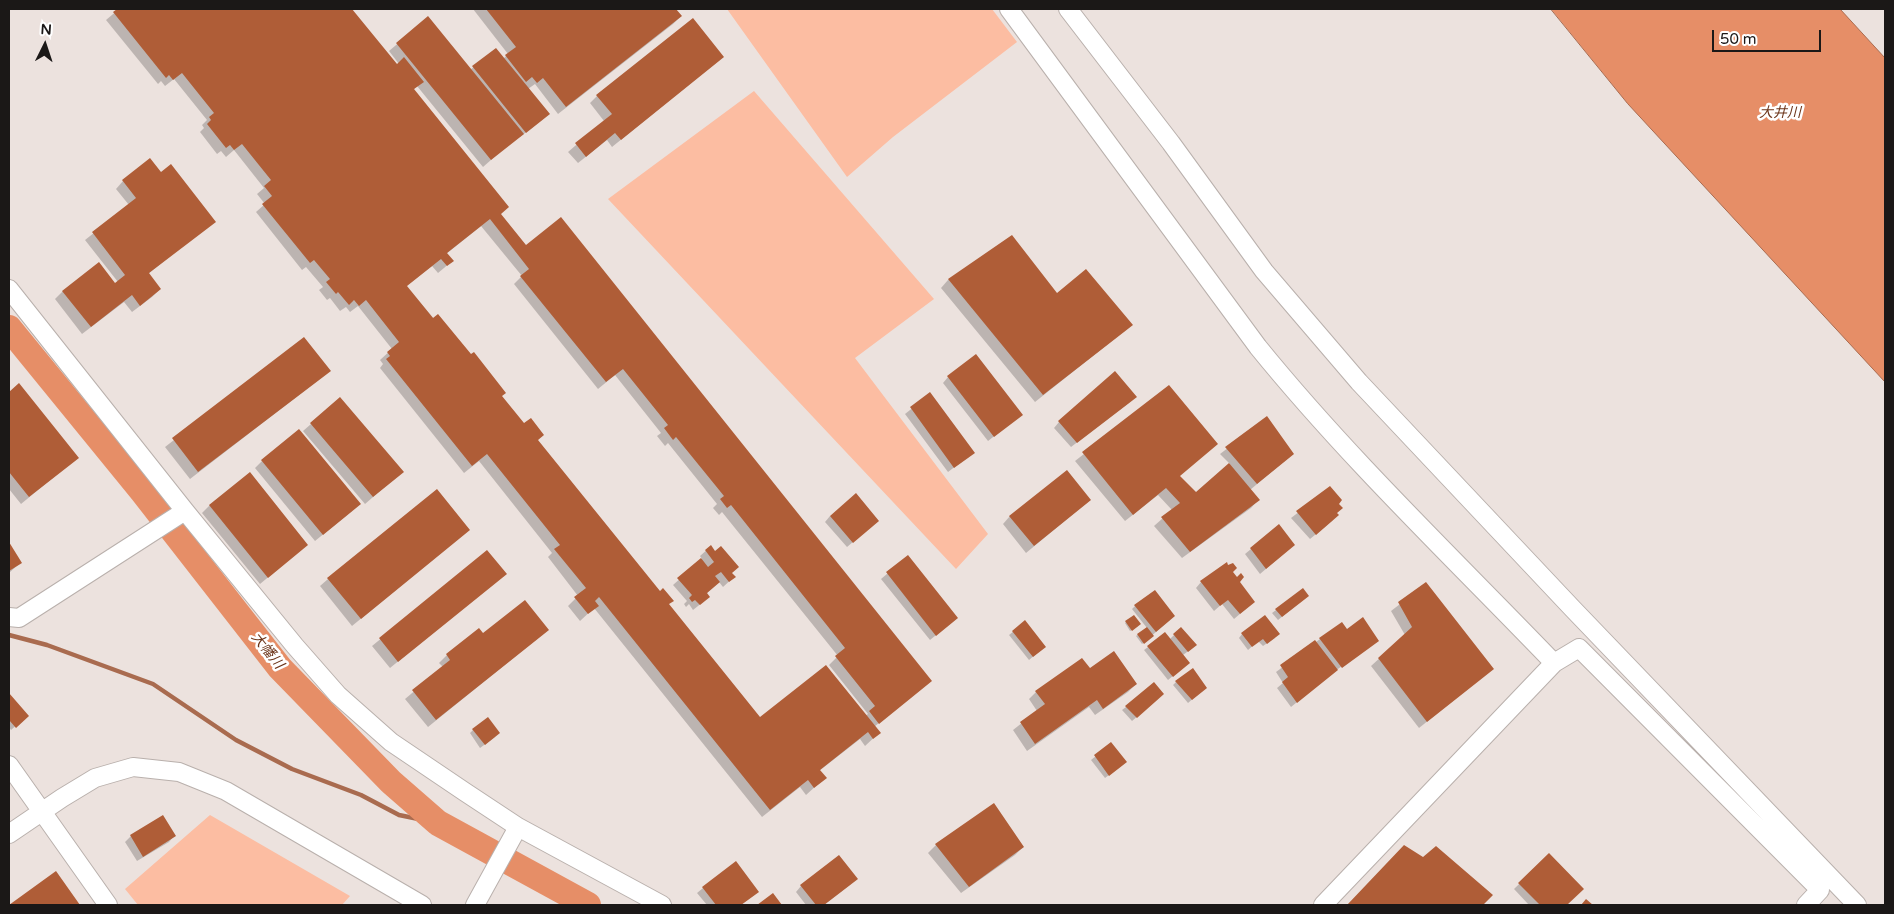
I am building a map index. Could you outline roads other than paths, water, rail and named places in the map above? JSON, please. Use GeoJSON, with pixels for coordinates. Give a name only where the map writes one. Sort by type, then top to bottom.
{"type":"FeatureCollection","features":[{"type":"Feature","properties":{"kind":"street"},"geometry":{"type":"LineString","coordinates":[[1009,9],[1288,384],[1329,431],[1554,663]]}},
{"type":"Feature","properties":{"kind":"street"},"geometry":{"type":"LineString","coordinates":[[1068,9],[1171,143],[1264,271],[1360,382],[1579,615],[1857,905]]}},
{"type":"Feature","properties":{"kind":"street"},"geometry":{"type":"LineString","coordinates":[[9,289],[185,511],[295,646],[338,695],[391,742],[518,826],[662,905]]}},
{"type":"Feature","properties":{"kind":"street"},"geometry":{"type":"LineString","coordinates":[[9,617],[19,618],[185,511]]}},
{"type":"Feature","properties":{"kind":"street"},"geometry":{"type":"LineString","coordinates":[[1322,905],[1554,663],[1579,648],[1820,890],[1806,905]]}},
{"type":"Feature","properties":{"kind":"street"},"geometry":{"type":"LineString","coordinates":[[9,765],[108,905]]}},
{"type":"Feature","properties":{"kind":"street"},"geometry":{"type":"LineString","coordinates":[[9,834],[95,778],[133,767],[179,772],[226,791],[422,905]]}},
{"type":"Feature","properties":{"kind":"street"},"geometry":{"type":"LineString","coordinates":[[475,905],[518,826]]}},
{"type":"Feature","properties":{"kind":"water","name":"大井川"},"geometry":{"type":"Polygon","coordinates":[[[1551,9],[1840,9],[1885,58],[1885,382],[1628,104],[1551,9]]]}},
{"type":"Feature","properties":{"kind":"waterway","name":"大幡川"},"geometry":{"type":"LineString","coordinates":[[9,328],[142,491],[280,668],[391,782],[438,823],[588,905]]}},
{"type":"Feature","properties":{"kind":"waterway"},"geometry":{"type":"LineString","coordinates":[[9,635],[47,645],[153,684],[236,740],[292,769],[361,795],[399,815],[438,823]]}}]}
